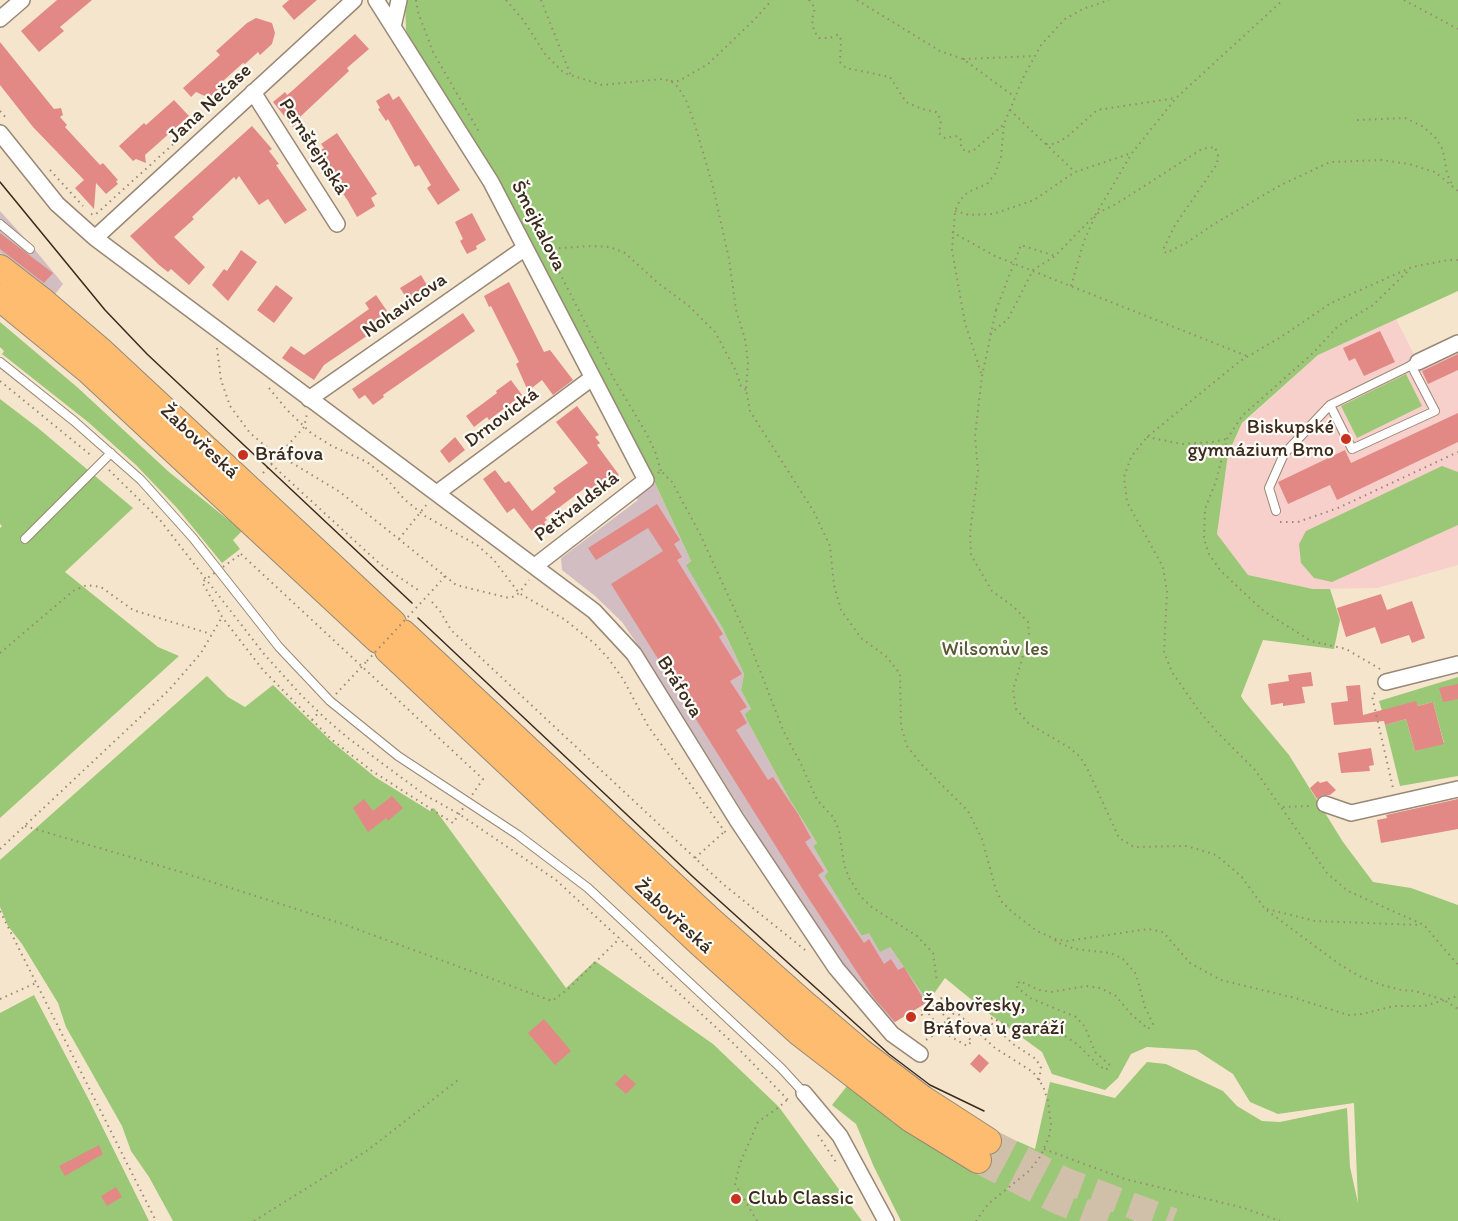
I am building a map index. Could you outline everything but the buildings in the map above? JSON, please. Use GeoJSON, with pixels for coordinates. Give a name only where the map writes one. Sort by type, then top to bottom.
{"type":"FeatureCollection","features":[{"type":"Feature","properties":{"kind":"highway","name":"Žabovřeská"},"geometry":{"type":"LineString","coordinates":[[0,268],[102,352],[386,642]]}},
{"type":"Feature","properties":{"kind":"highway","name":"Žabovřeská"},"geometry":{"type":"LineString","coordinates":[[0,298],[89,371],[386,642],[701,912],[801,1001],[983,1150]]}},
{"type":"Feature","properties":{"kind":"street"},"geometry":{"type":"LineString","coordinates":[[0,19],[22,0]]}},
{"type":"Feature","properties":{"kind":"street","name":"Jana Nečase"},"geometry":{"type":"LineString","coordinates":[[95,238],[354,0]]}},
{"type":"Feature","properties":{"kind":"street","name":"Šmejkalova"},"geometry":{"type":"LineString","coordinates":[[376,0],[492,182],[646,480]]}},
{"type":"Feature","properties":{"kind":"street"},"geometry":{"type":"LineString","coordinates":[[393,27],[399,0]]}},
{"type":"Feature","properties":{"kind":"street","name":"Pernštejnská"},"geometry":{"type":"LineString","coordinates":[[254,93],[338,224]]}},
{"type":"Feature","properties":{"kind":"street","name":"Bráfova"},"geometry":{"type":"LineString","coordinates":[[0,133],[57,204],[95,238],[594,610],[634,654],[737,820],[836,968],[892,1034],[916,1052]]}},
{"type":"Feature","properties":{"kind":"street","name":"Nohavicova"},"geometry":{"type":"LineString","coordinates":[[309,399],[525,248]]}},
{"type":"Feature","properties":{"kind":"street"},"geometry":{"type":"LineString","coordinates":[[1414,363],[1458,343]]}},
{"type":"Feature","properties":{"kind":"street","name":"Drnovická"},"geometry":{"type":"LineString","coordinates":[[437,493],[592,378]]}},
{"type":"Feature","properties":{"kind":"street","name":"Petřvaldská"},"geometry":{"type":"LineString","coordinates":[[535,566],[646,480]]}},
{"type":"Feature","properties":{"kind":"street"},"geometry":{"type":"LineString","coordinates":[[1390,680],[1458,664]]}},
{"type":"Feature","properties":{"kind":"street"},"geometry":{"type":"LineString","coordinates":[[1318,805],[1351,813],[1458,789]]}},
{"type":"Feature","properties":{"kind":"street"},"geometry":{"type":"LineString","coordinates":[[804,1093],[840,1136],[886,1221]]}},
{"type":"Feature","properties":{"kind":"lane"},"geometry":{"type":"LineString","coordinates":[[0,224],[30,249]]}},
{"type":"Feature","properties":{"kind":"lane"},"geometry":{"type":"LineString","coordinates":[[0,362],[111,453],[166,507],[279,647],[330,701],[398,756],[518,835],[588,888],[781,1068],[804,1093]]}},
{"type":"Feature","properties":{"kind":"lane"},"geometry":{"type":"LineString","coordinates":[[1276,511],[1269,488],[1284,454],[1330,405],[1414,363],[1435,411],[1352,449],[1330,405]]}},
{"type":"Feature","properties":{"kind":"lane"},"geometry":{"type":"LineString","coordinates":[[26,539],[111,453]]}},
{"type":"Feature","properties":{"kind":"path"},"geometry":{"type":"LineString","coordinates":[[506,0],[524,21],[545,54],[564,73],[602,85],[662,79],[679,81],[708,64],[772,0]]}},
{"type":"Feature","properties":{"kind":"path"},"geometry":{"type":"LineString","coordinates":[[541,0],[572,76]]}},
{"type":"Feature","properties":{"kind":"path"},"geometry":{"type":"LineString","coordinates":[[808,0],[815,8],[812,19],[814,31],[819,38],[840,36],[842,41],[840,62],[846,68],[890,77],[906,102],[936,112],[940,120],[939,134],[945,138],[958,136],[962,140],[961,147],[966,152],[973,151],[1004,124]]}},
{"type":"Feature","properties":{"kind":"path"},"geometry":{"type":"LineString","coordinates":[[857,0],[940,51],[963,59],[1015,97]]}},
{"type":"Feature","properties":{"kind":"path"},"geometry":{"type":"LineString","coordinates":[[982,376],[965,323],[952,250],[955,211],[960,200],[968,192],[987,184],[996,174],[1001,157],[1004,124],[1024,76],[1041,45],[1065,19],[1083,9],[1109,0]]}},
{"type":"Feature","properties":{"kind":"path"},"geometry":{"type":"LineString","coordinates":[[1071,286],[1084,241],[1096,214],[1132,153],[1176,98],[1283,0]]}},
{"type":"Feature","properties":{"kind":"path"},"geometry":{"type":"LineString","coordinates":[[1404,0],[1458,29]]}},
{"type":"Feature","properties":{"kind":"path"},"geometry":{"type":"LineString","coordinates":[[963,59],[1035,56]]}},
{"type":"Feature","properties":{"kind":"path"},"geometry":{"type":"LineString","coordinates":[[671,81],[678,87],[689,108],[713,188],[729,259],[736,310],[745,339],[748,363],[746,390],[750,411],[814,512],[830,546],[834,585],[842,610],[861,638],[887,657],[900,674],[901,726],[907,746],[922,765],[968,811],[982,838],[989,871],[1002,902],[1037,931],[1055,939],[1082,940],[1148,929],[1163,932],[1190,963],[1214,977],[1240,986],[1295,998],[1348,1016],[1394,1006],[1424,1006],[1458,996]]}},
{"type":"Feature","properties":{"kind":"path"},"geometry":{"type":"LineString","coordinates":[[1046,144],[1055,144],[1068,136],[1097,110],[1176,98]]}},
{"type":"Feature","properties":{"kind":"path"},"geometry":{"type":"LineString","coordinates":[[1010,110],[1075,172]]}},
{"type":"Feature","properties":{"kind":"path"},"geometry":{"type":"LineString","coordinates":[[1357,120],[1405,118],[1422,126],[1435,138],[1443,150],[1447,174],[1454,187]]}},
{"type":"Feature","properties":{"kind":"path"},"geometry":{"type":"LineString","coordinates":[[990,334],[1008,319],[1032,270],[1055,256],[1096,214],[1116,204],[1202,148],[1215,147],[1218,156],[1216,164],[1176,225],[1163,250],[1166,253],[1281,184],[1330,162],[1382,160],[1409,164],[1435,172],[1458,191]]}},
{"type":"Feature","properties":{"kind":"path"},"geometry":{"type":"LineString","coordinates":[[955,211],[969,215],[993,214],[1003,211],[1034,200],[1075,172],[1132,153]]}},
{"type":"Feature","properties":{"kind":"path"},"geometry":{"type":"LineString","coordinates":[[952,232],[994,256],[1247,356]]}},
{"type":"Feature","properties":{"kind":"path"},"geometry":{"type":"LineString","coordinates":[[1055,256],[1021,245],[996,310],[990,334],[975,435],[978,471],[970,533],[971,555],[992,591],[1014,607],[1028,622],[1029,635],[1013,690],[1016,709],[1029,724],[1070,748],[1080,757],[1119,838],[1134,847],[1187,846],[1216,855],[1241,876],[1265,909],[1339,964],[1359,976],[1382,985],[1415,991],[1444,1000],[1458,1008]]}},
{"type":"Feature","properties":{"kind":"path"},"geometry":{"type":"LineString","coordinates":[[525,248],[559,249],[591,246],[610,247],[625,253],[658,283],[689,306],[715,332],[736,371],[741,386],[746,390]]}},
{"type":"Feature","properties":{"kind":"path"},"geometry":{"type":"LineString","coordinates":[[1457,259],[1412,267],[1331,303],[1247,356],[1147,437],[1131,457],[1124,477],[1127,502],[1163,567],[1167,592],[1164,652],[1172,672],[1199,711],[1255,770],[1327,873],[1348,891],[1424,925],[1458,965]]}},
{"type":"Feature","properties":{"kind":"path"},"geometry":{"type":"LineString","coordinates":[[1390,680],[1346,649],[1311,641],[1294,631],[1265,612],[1243,592],[1220,570],[1209,554],[1204,539],[1205,509],[1216,481],[1227,439],[1242,416],[1313,352],[1338,326],[1373,305],[1412,267]]}},
{"type":"Feature","properties":{"kind":"path"},"geometry":{"type":"LineString","coordinates":[[223,349],[216,341],[221,380],[230,406],[250,433],[269,449],[340,492],[456,585],[509,598],[519,593]]}},
{"type":"Feature","properties":{"kind":"path"},"geometry":{"type":"LineString","coordinates":[[0,381],[101,464],[160,520],[206,579],[202,582],[222,617],[263,670],[331,739],[372,771],[453,823],[459,814]]}},
{"type":"Feature","properties":{"kind":"path"},"geometry":{"type":"LineString","coordinates":[[267,386],[304,427],[332,446],[367,462],[419,512],[477,545],[493,560],[519,593],[582,632],[608,658],[623,679],[648,726],[732,840]]}},
{"type":"Feature","properties":{"kind":"path"},"geometry":{"type":"LineString","coordinates":[[258,480],[304,427],[309,399]]}},
{"type":"Feature","properties":{"kind":"path"},"geometry":{"type":"LineString","coordinates":[[1147,437],[1182,444],[1227,439]]}},
{"type":"Feature","properties":{"kind":"path"},"geometry":{"type":"LineString","coordinates":[[1276,511],[1280,522],[1298,522],[1338,508],[1458,452]]}},
{"type":"Feature","properties":{"kind":"path"},"geometry":{"type":"LineString","coordinates":[[271,464],[380,564],[421,592]]}},
{"type":"Feature","properties":{"kind":"path"},"geometry":{"type":"LineString","coordinates":[[646,480],[661,471],[672,482],[695,525],[747,637],[783,730],[817,800],[833,817],[839,830],[844,864],[861,897],[873,908],[917,936],[933,953],[937,982]]}},
{"type":"Feature","properties":{"kind":"path"},"geometry":{"type":"LineString","coordinates":[[399,539],[419,512]]}},
{"type":"Feature","properties":{"kind":"path"},"geometry":{"type":"LineString","coordinates":[[218,570],[241,554],[483,779],[473,794]]}},
{"type":"Feature","properties":{"kind":"path"},"geometry":{"type":"LineString","coordinates":[[226,564],[232,572]]}},
{"type":"Feature","properties":{"kind":"path"},"geometry":{"type":"LineString","coordinates":[[336,694],[445,576]]}},
{"type":"Feature","properties":{"kind":"path"},"geometry":{"type":"LineString","coordinates":[[0,653],[73,591],[87,585],[101,587],[133,610],[212,634]]}},
{"type":"Feature","properties":{"kind":"path"},"geometry":{"type":"LineString","coordinates":[[432,602],[452,630],[695,858],[732,892],[806,950]]}},
{"type":"Feature","properties":{"kind":"path"},"geometry":{"type":"LineString","coordinates":[[0,849],[169,690],[201,653],[222,617]]}},
{"type":"Feature","properties":{"kind":"path"},"geometry":{"type":"LineString","coordinates":[[1372,696],[1397,803]]}},
{"type":"Feature","properties":{"kind":"path"},"geometry":{"type":"LineString","coordinates":[[312,720],[319,712]]}},
{"type":"Feature","properties":{"kind":"path"},"geometry":{"type":"LineString","coordinates":[[1282,807],[1318,805]]}},
{"type":"Feature","properties":{"kind":"path"},"geometry":{"type":"LineString","coordinates":[[695,858],[737,820]]}},
{"type":"Feature","properties":{"kind":"path"},"geometry":{"type":"LineString","coordinates":[[25,826],[181,872],[343,924],[552,1001],[567,990],[620,938],[734,1044],[788,1099],[758,1122],[740,1162],[735,1184],[757,1221]]}},
{"type":"Feature","properties":{"kind":"path"},"geometry":{"type":"LineString","coordinates":[[1265,909],[1315,921],[1424,925]]}},
{"type":"Feature","properties":{"kind":"path"},"geometry":{"type":"LineString","coordinates":[[0,911],[156,1221]]}},
{"type":"Feature","properties":{"kind":"path"},"geometry":{"type":"LineString","coordinates":[[1039,1080],[1041,1068],[1036,1059],[1013,1044],[991,1023],[992,1018],[1024,1033],[1065,1036],[1106,1070],[1110,1065],[1095,1052],[1085,1027],[1076,1017],[1030,998],[1016,986],[1020,981],[1045,992],[1086,986],[1100,988],[1116,996],[1148,1029],[1153,1024],[1145,1007],[1136,974],[1123,958],[1111,953],[1075,949],[1056,942],[1055,939]]}},
{"type":"Feature","properties":{"kind":"path"},"geometry":{"type":"LineString","coordinates":[[0,999],[36,983]]}},
{"type":"Feature","properties":{"kind":"path"},"geometry":{"type":"LineString","coordinates":[[932,1036],[920,1011],[926,1008],[948,1035],[967,1046],[972,1041],[934,1006],[941,998],[995,1048],[1025,1066],[1039,1080],[1046,1093],[1050,1113],[1049,1137],[1044,1149],[1029,1171],[983,1209],[976,1221]]}},
{"type":"Feature","properties":{"kind":"path"},"geometry":{"type":"LineString","coordinates":[[916,1052],[956,1011]]}},
{"type":"Feature","properties":{"kind":"path"},"geometry":{"type":"LineString","coordinates":[[254,1221],[368,1150],[458,1080]]}},
{"type":"Feature","properties":{"kind":"path"},"geometry":{"type":"LineString","coordinates":[[814,1129],[839,1168]]}},
{"type":"Feature","properties":{"kind":"path"},"geometry":{"type":"LineString","coordinates":[[1044,1149],[1125,1179],[1244,1208],[1280,1221]]}},
{"type":"Feature","properties":{"kind":"shaded area"},"geometry":{"type":"Polygon","coordinates":[[[0,211],[63,284],[53,297],[0,253],[0,211]]]}},
{"type":"Feature","properties":{"kind":"shaded area","name":"Biskupské gymnázium Brno"},"geometry":{"type":"Polygon","coordinates":[[[1396,319],[1421,368],[1458,351],[1458,565],[1377,588],[1313,589],[1248,575],[1217,534],[1228,454],[1242,424],[1318,355],[1396,319]]]}},
{"type":"Feature","properties":{"kind":"shaded area"},"geometry":{"type":"Polygon","coordinates":[[[655,483],[691,561],[687,564],[723,629],[744,674],[741,690],[751,709],[748,722],[790,800],[817,843],[813,846],[828,872],[824,876],[863,936],[869,932],[890,947],[928,1002],[880,1031],[622,622],[595,596],[562,570],[561,558],[638,500],[636,497],[655,483]]]}},
{"type":"Feature","properties":{"kind":"green space","name":"Wilsonův les"},"geometry":{"type":"Polygon","coordinates":[[[405,0],[1458,0],[1458,291],[1318,355],[1242,423],[1228,454],[1217,534],[1248,575],[1313,589],[1330,589],[1340,620],[1334,649],[1263,640],[1241,696],[1244,701],[1289,755],[1343,842],[1373,882],[1411,888],[1458,905],[1458,1221],[1147,1221],[1136,1217],[1134,1221],[901,1221],[856,1124],[832,1105],[847,1086],[954,1160],[991,1181],[1017,1141],[1035,1149],[1050,1082],[1115,1098],[1147,1062],[1166,1064],[1223,1091],[1237,1106],[1262,1121],[1280,1122],[1347,1108],[1350,1167],[1358,1203],[1354,1103],[1278,1114],[1250,1102],[1233,1074],[1196,1050],[1147,1047],[1131,1054],[1118,1078],[1105,1090],[1052,1074],[1042,1052],[945,978],[928,1002],[890,947],[880,952],[869,933],[862,936],[824,876],[828,872],[813,846],[817,843],[790,800],[748,722],[745,714],[751,709],[741,690],[744,674],[723,629],[686,565],[691,561],[655,483],[497,179],[416,51],[406,30],[405,0]]]}},
{"type":"Feature","properties":{"kind":"green space"},"geometry":{"type":"Polygon","coordinates":[[[0,322],[77,387],[169,472],[242,531],[233,540],[240,549],[222,563],[177,508],[136,465],[88,422],[2,354],[4,351],[0,347],[0,322]]]}},
{"type":"Feature","properties":{"kind":"green space"},"geometry":{"type":"Polygon","coordinates":[[[1406,374],[1422,406],[1357,438],[1341,406],[1406,374]]]}},
{"type":"Feature","properties":{"kind":"green space"},"geometry":{"type":"Polygon","coordinates":[[[0,399],[133,508],[65,572],[158,647],[179,656],[0,818],[0,528],[2,526],[0,524],[0,399]]]}},
{"type":"Feature","properties":{"kind":"green space"},"geometry":{"type":"Polygon","coordinates":[[[1442,466],[1458,472],[1458,525],[1332,582],[1314,578],[1301,563],[1299,544],[1306,531],[1442,466]]]}},
{"type":"Feature","properties":{"kind":"green space"},"geometry":{"type":"Polygon","coordinates":[[[207,676],[228,697],[245,707],[273,685],[331,741],[375,777],[430,811],[434,808],[566,988],[595,961],[713,1044],[779,1107],[862,1221],[173,1221],[149,1177],[131,1151],[122,1126],[66,1027],[58,1003],[22,944],[8,926],[0,907],[0,860],[207,676]]]}},
{"type":"Feature","properties":{"kind":"green space"},"geometry":{"type":"Polygon","coordinates":[[[1458,677],[1458,776],[1400,786],[1385,725],[1406,719],[1415,751],[1444,743],[1433,702],[1418,706],[1416,702],[1382,711],[1379,701],[1458,677]]]}},
{"type":"Feature","properties":{"kind":"green space"},"geometry":{"type":"Polygon","coordinates":[[[34,995],[149,1221],[0,1221],[0,1013],[34,995]]]}},
{"type":"Feature","properties":{"kind":"tunnel"},"geometry":{"type":"LineString","coordinates":[[988,1141],[1066,1181],[1173,1221]]}},
{"type":"Feature","properties":{"kind":"tunnel"},"geometry":{"type":"LineString","coordinates":[[978,1160],[1057,1201],[1108,1221]]}},
{"type":"Feature","properties":{"kind":"tram line"},"geometry":{"type":"LineString","coordinates":[[0,182],[105,310],[147,354],[412,603]]}},
{"type":"Feature","properties":{"kind":"tram line"},"geometry":{"type":"LineString","coordinates":[[418,618],[692,876],[889,1054],[930,1085],[984,1111]]}},
{"type":"Feature","properties":{"kind":"place","name":"Biskupské gymnázium Brno"},"geometry":{"type":"Point","coordinates":[1346,439]}},
{"type":"Feature","properties":{"kind":"place","name":"Bráfova"},"geometry":{"type":"Point","coordinates":[243,455]}},
{"type":"Feature","properties":{"kind":"place","name":"Žabovřesky, Bráfova u garáží"},"geometry":{"type":"Point","coordinates":[911,1017]}},
{"type":"Feature","properties":{"kind":"place","name":"Club Classic"},"geometry":{"type":"Point","coordinates":[736,1199]}}]}
